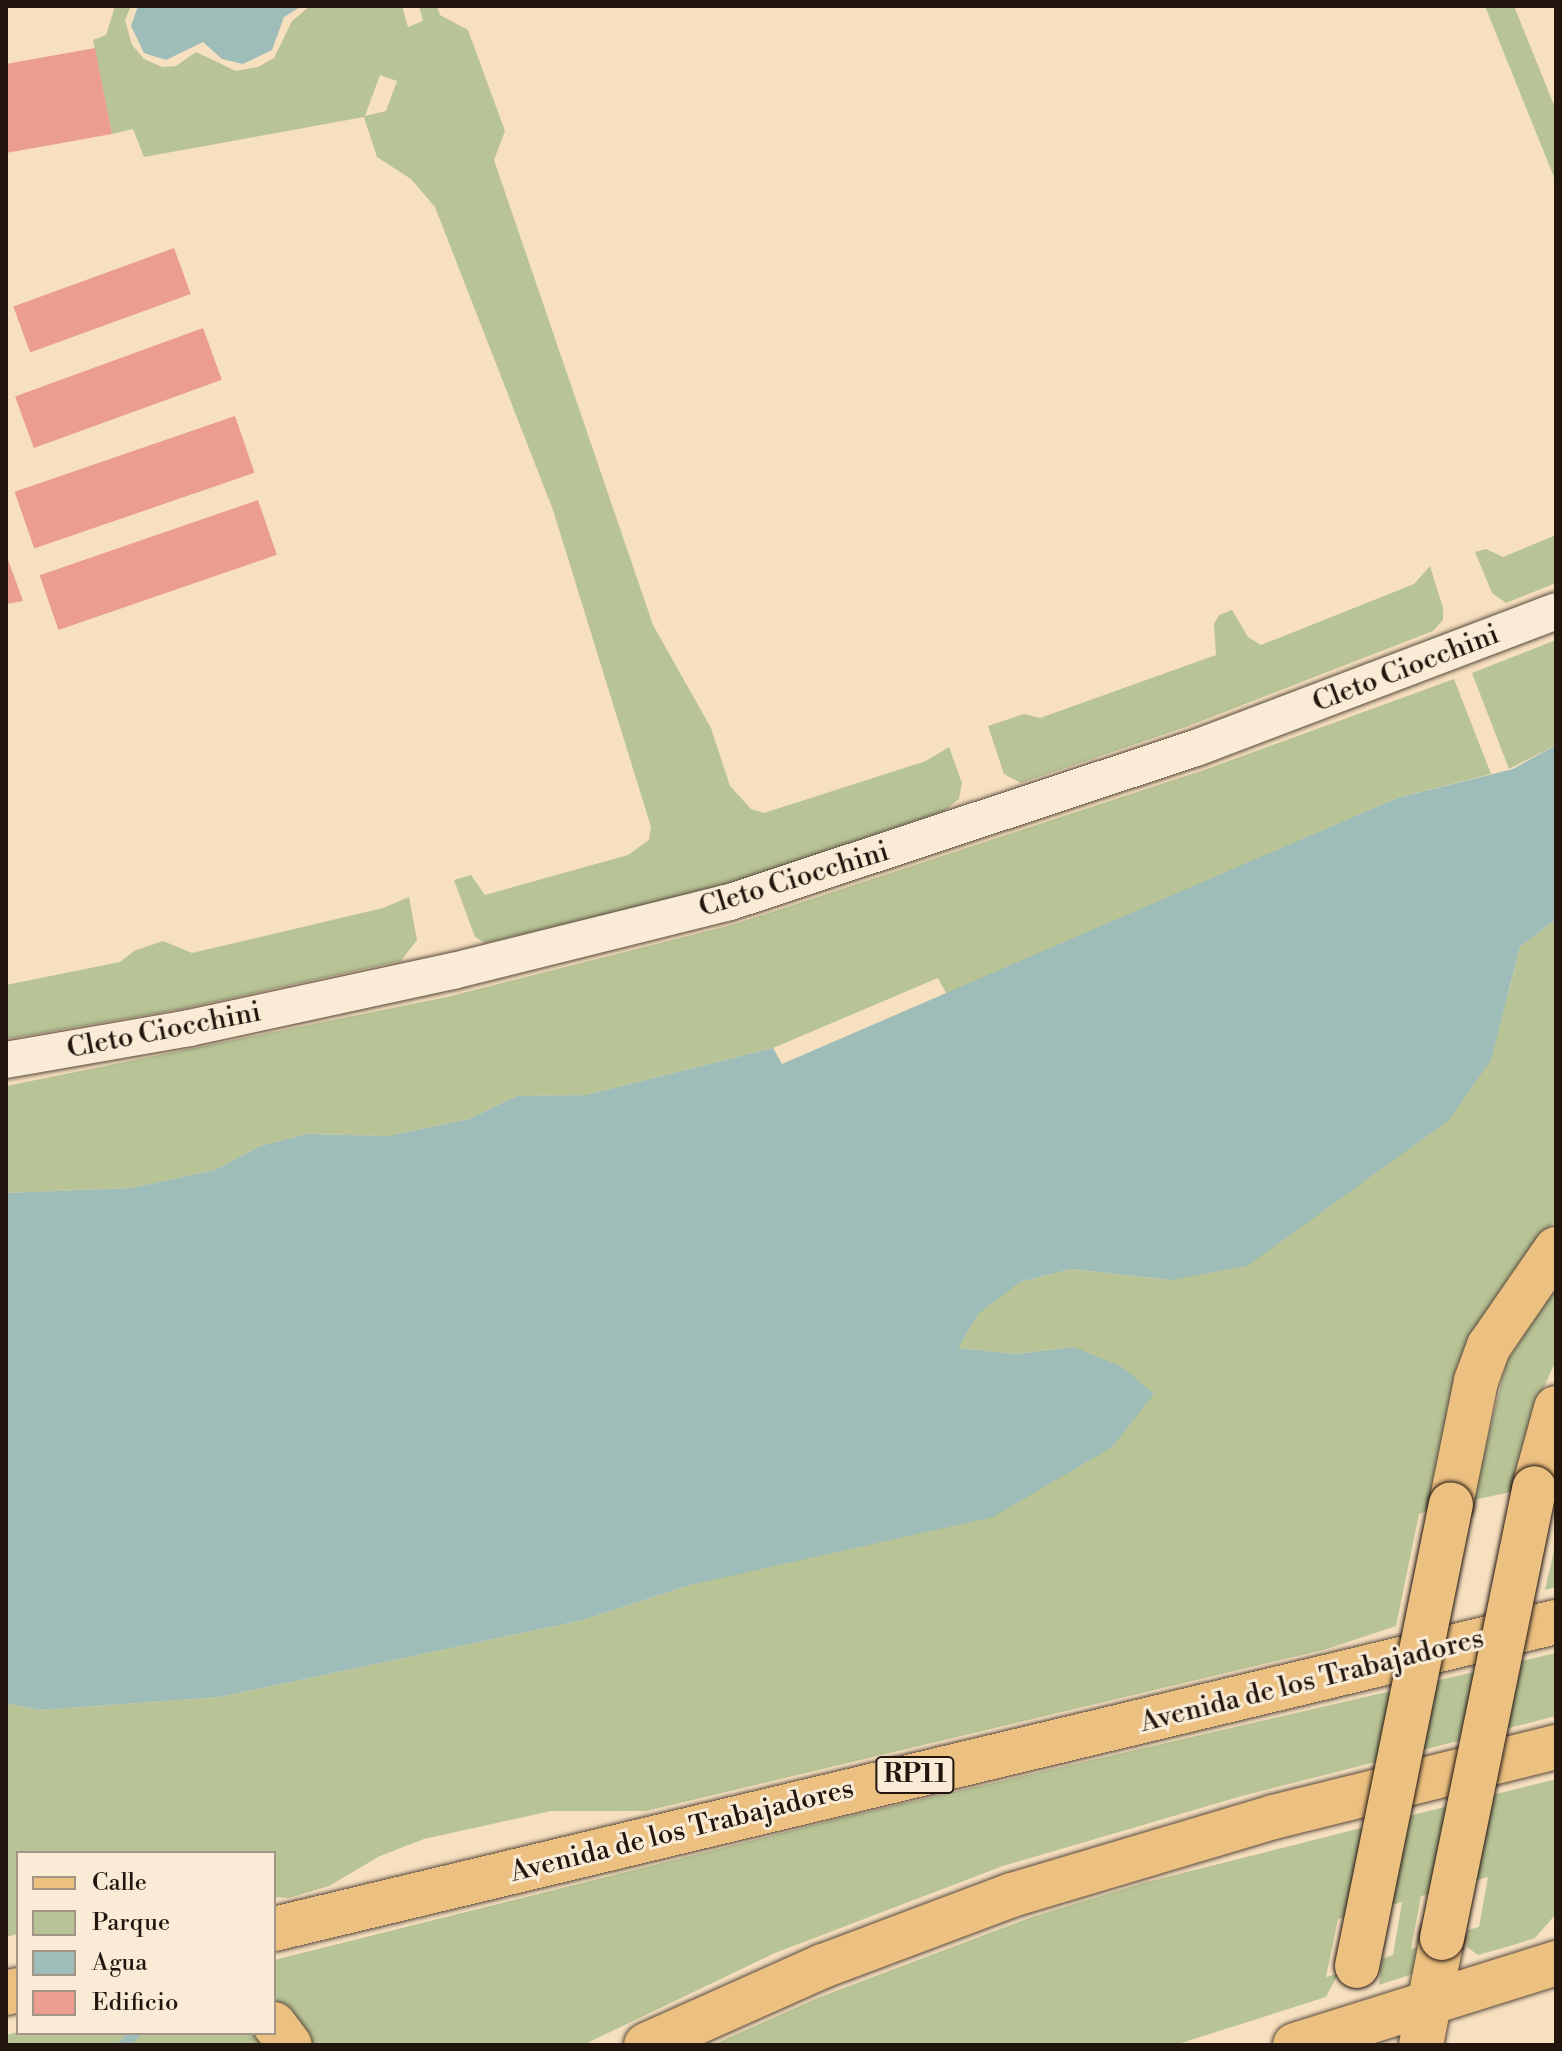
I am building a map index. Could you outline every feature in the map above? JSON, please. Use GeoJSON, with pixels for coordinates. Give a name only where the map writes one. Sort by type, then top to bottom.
{"type":"FeatureCollection","features":[{"type":"Feature","properties":{"kind":"main road"},"geometry":{"type":"LineString","coordinates":[[1343,2038],[1476,1381],[1489,1346],[1556,1249]]}},
{"type":"Feature","properties":{"kind":"main road"},"geometry":{"type":"LineString","coordinates":[[1425,2024],[1534,1488],[1556,1408]]}},
{"type":"Feature","properties":{"kind":"main road","name":"Avenida de los Trabajadores"},"geometry":{"type":"LineString","coordinates":[[276,1929],[1556,1622]]}},
{"type":"Feature","properties":{"kind":"main road"},"geometry":{"type":"LineString","coordinates":[[646,2045],[823,1966],[1012,1895],[1273,1817],[1556,1747]]}},
{"type":"Feature","properties":{"kind":"main road"},"geometry":{"type":"LineString","coordinates":[[1295,2045],[1425,2024],[1548,1970]]}},
{"type":"Feature","properties":{"kind":"main road"},"geometry":{"type":"LineString","coordinates":[[276,2027],[290,2045]]}},
{"type":"Feature","properties":{"kind":"street","name":"Cleto Ciocchini"},"geometry":{"type":"LineString","coordinates":[[6,1060],[189,1028],[453,971],[730,902],[1196,748],[1556,611]]}},
{"type":"Feature","properties":{"kind":"green space"},"geometry":{"type":"Polygon","coordinates":[[[115,6],[131,6],[125,20],[132,45],[144,59],[162,67],[176,66],[196,52],[236,71],[258,67],[274,58],[292,21],[310,6],[402,6],[408,27],[423,21],[419,6],[437,6],[440,15],[468,30],[505,131],[494,160],[653,625],[711,728],[730,786],[751,809],[764,813],[926,761],[949,747],[962,783],[959,799],[944,811],[724,886],[485,943],[475,937],[454,880],[471,875],[485,895],[628,855],[649,840],[651,827],[553,510],[435,207],[411,179],[377,157],[364,117],[144,157],[133,129],[112,134],[93,40],[106,35],[115,6]],[[380,75],[365,116],[386,111],[397,81],[380,75]]]}},
{"type":"Feature","properties":{"kind":"green space"},"geometry":{"type":"Polygon","coordinates":[[[1485,6],[1514,6],[1556,110],[1556,182],[1485,6]]]}},
{"type":"Feature","properties":{"kind":"green space"},"geometry":{"type":"Polygon","coordinates":[[[1556,535],[1556,583],[1506,603],[1492,593],[1475,552],[1486,549],[1503,557],[1556,535]]]}},
{"type":"Feature","properties":{"kind":"green space"},"geometry":{"type":"Polygon","coordinates":[[[1430,566],[1443,608],[1443,620],[1433,631],[1186,727],[1021,783],[1004,774],[988,726],[1024,714],[1040,718],[1216,655],[1214,624],[1219,615],[1232,610],[1248,637],[1261,645],[1414,584],[1430,566]]]}},
{"type":"Feature","properties":{"kind":"green space"},"geometry":{"type":"Polygon","coordinates":[[[1556,640],[1556,745],[1509,769],[1472,673],[1556,640]]]}},
{"type":"Feature","properties":{"kind":"green space"},"geometry":{"type":"Polygon","coordinates":[[[1454,679],[1491,774],[1397,798],[947,995],[938,978],[773,1048],[586,1095],[517,1096],[469,1119],[388,1136],[307,1134],[260,1146],[215,1170],[131,1188],[6,1193],[6,1086],[447,997],[735,924],[1204,770],[1454,679]]]}},
{"type":"Feature","properties":{"kind":"green space"},"geometry":{"type":"Polygon","coordinates":[[[409,897],[417,940],[401,961],[181,1009],[6,1039],[6,985],[120,962],[134,951],[163,941],[192,953],[383,908],[409,897]]]}},
{"type":"Feature","properties":{"kind":"green space"},"geometry":{"type":"Polygon","coordinates":[[[1556,919],[1556,1219],[1510,1276],[1459,1370],[1430,1510],[1419,1514],[1396,1626],[1327,1649],[646,1811],[551,1811],[424,1839],[380,1856],[329,1886],[289,1898],[276,1897],[276,1851],[16,1851],[16,1934],[6,1937],[6,1703],[39,1710],[220,1697],[583,1620],[690,1585],[1074,1347],[1015,1354],[957,1348],[978,1314],[998,1294],[1020,1282],[1071,1269],[1171,1280],[1508,995],[1520,947],[1556,919]]]}},
{"type":"Feature","properties":{"kind":"green space"},"geometry":{"type":"Polygon","coordinates":[[[1556,1280],[1556,1360],[1532,1415],[1511,1492],[1473,1500],[1506,1364],[1556,1280]]]}},
{"type":"Feature","properties":{"kind":"green space"},"geometry":{"type":"Polygon","coordinates":[[[1556,1539],[1556,1587],[1545,1590],[1552,1559],[1556,1539]]]}},
{"type":"Feature","properties":{"kind":"green space"},"geometry":{"type":"Polygon","coordinates":[[[1556,1653],[1556,1716],[1242,1796],[1003,1866],[775,1953],[583,2045],[308,2045],[276,2011],[276,1960],[858,1814],[1556,1653]]]}},
{"type":"Feature","properties":{"kind":"green space"},"geometry":{"type":"Polygon","coordinates":[[[1556,1779],[1556,1914],[1535,1938],[1510,1946],[1478,1955],[1467,1947],[1468,1930],[1479,1927],[1488,1877],[1421,1896],[1411,1949],[1421,1946],[1416,1973],[1379,1985],[1382,1959],[1393,1955],[1402,1902],[1338,1919],[1326,1977],[1338,1974],[1326,1997],[1175,2045],[712,2045],[820,1997],[1032,1917],[1143,1883],[1556,1779]]]}},
{"type":"Feature","properties":{"kind":"green space"},"geometry":{"type":"Polygon","coordinates":[[[16,2032],[16,2035],[268,2035],[276,2045],[6,2045],[6,2035],[16,2032]]]}},
{"type":"Feature","properties":{"kind":"water"},"geometry":{"type":"Polygon","coordinates":[[[138,6],[302,6],[284,17],[272,50],[243,64],[222,59],[203,42],[166,60],[144,53],[131,26],[138,6]]]}},
{"type":"Feature","properties":{"kind":"water"},"geometry":{"type":"Polygon","coordinates":[[[1556,745],[1556,919],[1520,947],[1491,1060],[1449,1120],[1247,1266],[1171,1280],[1071,1269],[1020,1282],[978,1314],[958,1348],[1015,1354],[1074,1347],[1122,1367],[1154,1394],[1112,1447],[993,1517],[690,1585],[583,1620],[220,1697],[39,1710],[6,1703],[6,1193],[131,1188],[215,1170],[260,1146],[307,1134],[388,1136],[469,1119],[517,1096],[586,1095],[773,1048],[782,1064],[1397,798],[1513,769],[1556,745]]]}},
{"type":"Feature","properties":{"kind":"building"},"geometry":{"type":"Polygon","coordinates":[[[95,48],[112,134],[6,153],[6,64],[95,48]]]}},
{"type":"Feature","properties":{"kind":"building"},"geometry":{"type":"Polygon","coordinates":[[[174,248],[191,294],[30,353],[13,306],[174,248]]]}},
{"type":"Feature","properties":{"kind":"building"},"geometry":{"type":"Polygon","coordinates":[[[203,328],[222,380],[34,448],[15,396],[203,328]]]}},
{"type":"Feature","properties":{"kind":"building"},"geometry":{"type":"Polygon","coordinates":[[[235,416],[255,473],[34,549],[15,492],[235,416]]]}},
{"type":"Feature","properties":{"kind":"building"},"geometry":{"type":"Polygon","coordinates":[[[258,500],[277,555],[58,630],[40,575],[258,500]]]}},
{"type":"Feature","properties":{"kind":"building"},"geometry":{"type":"Polygon","coordinates":[[[6,554],[23,601],[6,604],[6,554]]]}},
{"type":"Feature","properties":{"kind":"waterway"},"geometry":{"type":"LineString","coordinates":[[123,2045],[132,2035]]}}]}
